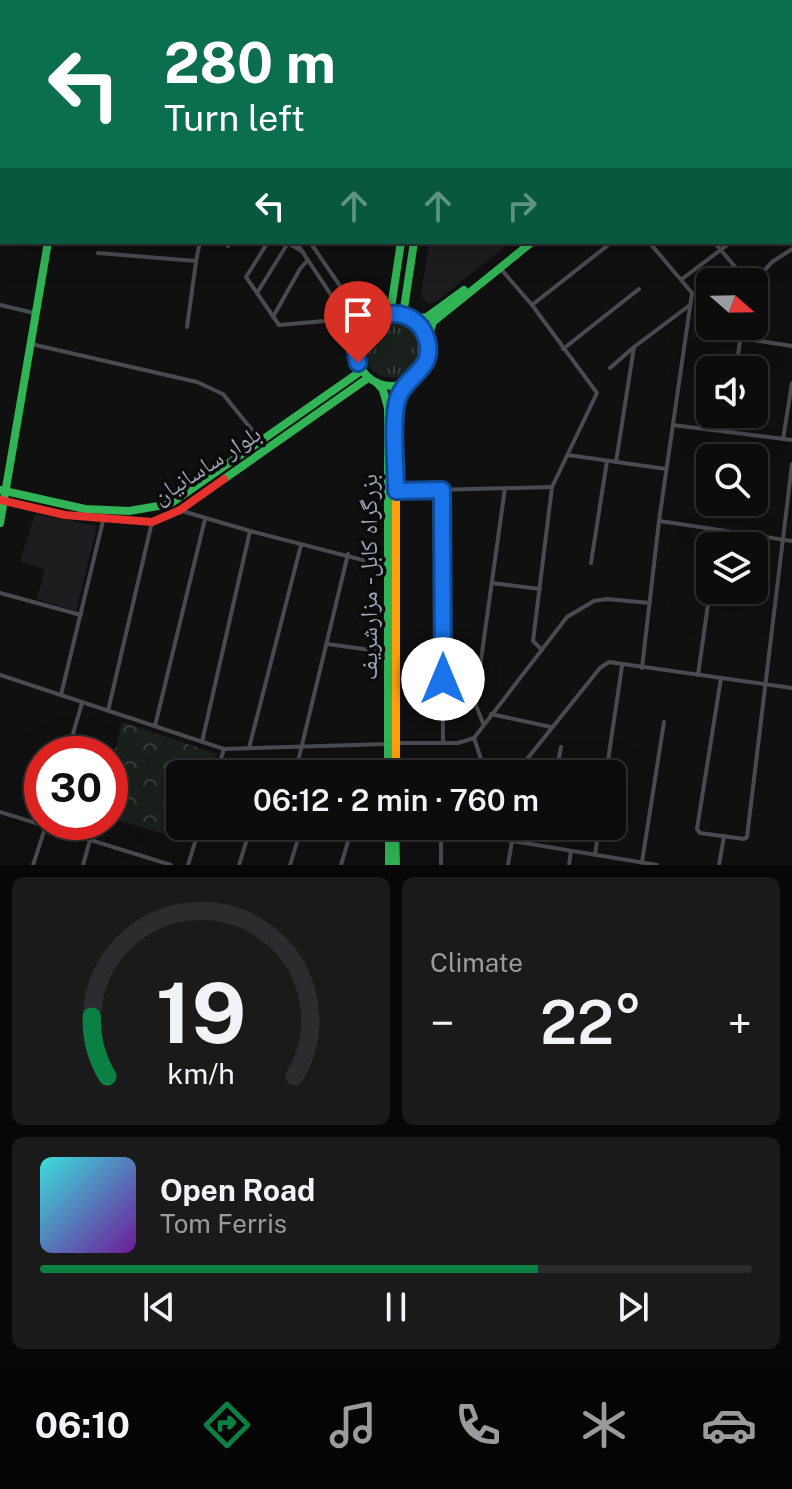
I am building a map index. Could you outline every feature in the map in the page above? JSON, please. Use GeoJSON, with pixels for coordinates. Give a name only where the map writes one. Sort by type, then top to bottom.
{"type":"FeatureCollection","features":[{"type":"Feature","properties":{"kind":"main road"},"geometry":{"type":"LineString","coordinates":[[0,523],[48,244]]}},
{"type":"Feature","properties":{"kind":"main road"},"geometry":{"type":"LineString","coordinates":[[390,314],[401,244]]}},
{"type":"Feature","properties":{"kind":"main road"},"geometry":{"type":"LineString","coordinates":[[407,317],[414,244]]}},
{"type":"Feature","properties":{"kind":"main road"},"geometry":{"type":"LineString","coordinates":[[522,244],[465,292],[433,322],[422,370],[406,383],[387,386],[369,377],[356,356],[360,332],[366,324],[390,314],[427,317],[465,292],[500,268],[530,244]]}},
{"type":"Feature","properties":{"kind":"main road"},"geometry":{"type":"LineString","coordinates":[[407,317],[418,325],[427,341]]}},
{"type":"Feature","properties":{"kind":"main road","name":"بلوار ساسانیان"},"geometry":{"type":"LineString","coordinates":[[3,496],[105,511],[147,511],[170,504],[261,441],[369,377]]}},
{"type":"Feature","properties":{"kind":"main road","name":"بلوار ساسانیان"},"geometry":{"type":"LineString","coordinates":[[3,496],[103,521],[152,522],[180,510],[369,377]]}},
{"type":"Feature","properties":{"kind":"main road","name":"بزرگراه کابل - مزارشریف"},"geometry":{"type":"LineString","coordinates":[[369,377],[383,390],[388,408],[388,652],[394,760]]}},
{"type":"Feature","properties":{"kind":"main road","name":"بزرگراه کابل - مزارشریف"},"geometry":{"type":"LineString","coordinates":[[390,760],[396,407],[406,383]]}},
{"type":"Feature","properties":{"kind":"main road"},"geometry":{"type":"LineString","coordinates":[[389,840],[389,865]]}},
{"type":"Feature","properties":{"kind":"main road"},"geometry":{"type":"LineString","coordinates":[[395,840],[396,865]]}},
{"type":"Feature","properties":{"kind":"street"},"geometry":{"type":"LineString","coordinates":[[187,327],[200,244]]}},
{"type":"Feature","properties":{"kind":"street"},"geometry":{"type":"LineString","coordinates":[[267,244],[246,274],[279,325],[347,319]]}},
{"type":"Feature","properties":{"kind":"street"},"geometry":{"type":"LineString","coordinates":[[257,293],[287,244]]}},
{"type":"Feature","properties":{"kind":"street"},"geometry":{"type":"LineString","coordinates":[[290,244],[303,252]]}},
{"type":"Feature","properties":{"kind":"street"},"geometry":{"type":"LineString","coordinates":[[297,244],[347,319],[360,332]]}},
{"type":"Feature","properties":{"kind":"street"},"geometry":{"type":"LineString","coordinates":[[311,244],[366,324]]}},
{"type":"Feature","properties":{"kind":"street"},"geometry":{"type":"LineString","coordinates":[[532,305],[609,244]]}},
{"type":"Feature","properties":{"kind":"street"},"geometry":{"type":"LineString","coordinates":[[642,668],[659,521],[692,293],[651,244]]}},
{"type":"Feature","properties":{"kind":"street"},"geometry":{"type":"LineString","coordinates":[[716,244],[736,268]]}},
{"type":"Feature","properties":{"kind":"street"},"geometry":{"type":"LineString","coordinates":[[682,280],[728,244]]}},
{"type":"Feature","properties":{"kind":"street"},"geometry":{"type":"LineString","coordinates":[[767,268],[792,249]]}},
{"type":"Feature","properties":{"kind":"street"},"geometry":{"type":"LineString","coordinates":[[98,253],[196,261]]}},
{"type":"Feature","properties":{"kind":"street"},"geometry":{"type":"LineString","coordinates":[[273,317],[308,260]]}},
{"type":"Feature","properties":{"kind":"street"},"geometry":{"type":"LineString","coordinates":[[500,268],[532,305],[597,393],[552,487],[533,641],[542,650]]}},
{"type":"Feature","properties":{"kind":"street"},"geometry":{"type":"LineString","coordinates":[[563,349],[639,289]]}},
{"type":"Feature","properties":{"kind":"street"},"geometry":{"type":"LineString","coordinates":[[0,305],[37,313]]}},
{"type":"Feature","properties":{"kind":"street"},"geometry":{"type":"LineString","coordinates":[[610,368],[690,305]]}},
{"type":"Feature","properties":{"kind":"street"},"geometry":{"type":"LineString","coordinates":[[753,340],[792,346]]}},
{"type":"Feature","properties":{"kind":"street"},"geometry":{"type":"LineString","coordinates":[[31,344],[197,382],[223,394],[261,441]]}},
{"type":"Feature","properties":{"kind":"street"},"geometry":{"type":"LineString","coordinates":[[616,462],[634,347]]}},
{"type":"Feature","properties":{"kind":"street"},"geometry":{"type":"LineString","coordinates":[[783,439],[792,383]]}},
{"type":"Feature","properties":{"kind":"street"},"geometry":{"type":"LineString","coordinates":[[673,425],[792,440]]}},
{"type":"Feature","properties":{"kind":"street"},"geometry":{"type":"LineString","coordinates":[[727,432],[728,428]]}},
{"type":"Feature","properties":{"kind":"street"},"geometry":{"type":"LineString","coordinates":[[568,455],[666,469]]}},
{"type":"Feature","properties":{"kind":"street"},"geometry":{"type":"LineString","coordinates":[[591,563],[607,461]]}},
{"type":"Feature","properties":{"kind":"street"},"geometry":{"type":"LineString","coordinates":[[721,678],[697,829],[700,833],[744,839],[747,837],[767,684],[792,464]]}},
{"type":"Feature","properties":{"kind":"street"},"geometry":{"type":"LineString","coordinates":[[396,491],[552,487]]}},
{"type":"Feature","properties":{"kind":"street"},"geometry":{"type":"LineString","coordinates":[[483,724],[475,703],[505,488]]}},
{"type":"Feature","properties":{"kind":"street"},"geometry":{"type":"LineString","coordinates":[[442,490],[443,742]]}},
{"type":"Feature","properties":{"kind":"street"},"geometry":{"type":"LineString","coordinates":[[180,510],[388,566]]}},
{"type":"Feature","properties":{"kind":"street"},"geometry":{"type":"LineString","coordinates":[[155,726],[205,519]]}},
{"type":"Feature","properties":{"kind":"street"},"geometry":{"type":"LineString","coordinates":[[61,695],[103,521]]}},
{"type":"Feature","properties":{"kind":"street"},"geometry":{"type":"LineString","coordinates":[[659,521],[792,541]]}},
{"type":"Feature","properties":{"kind":"street"},"geometry":{"type":"LineString","coordinates":[[108,711],[152,522]]}},
{"type":"Feature","properties":{"kind":"street"},"geometry":{"type":"LineString","coordinates":[[202,742],[250,531]]}},
{"type":"Feature","properties":{"kind":"street"},"geometry":{"type":"LineString","coordinates":[[249,748],[301,544]]}},
{"type":"Feature","properties":{"kind":"street"},"geometry":{"type":"LineString","coordinates":[[298,760],[348,554]]}},
{"type":"Feature","properties":{"kind":"street"},"geometry":{"type":"LineString","coordinates":[[492,583],[540,589]]}},
{"type":"Feature","properties":{"kind":"street"},"geometry":{"type":"LineString","coordinates":[[0,593],[81,615]]}},
{"type":"Feature","properties":{"kind":"street"},"geometry":{"type":"LineString","coordinates":[[0,675],[224,749],[458,743],[474,738],[567,617],[594,601],[607,599],[650,603]]}},
{"type":"Feature","properties":{"kind":"street"},"geometry":{"type":"LineString","coordinates":[[698,675],[708,604]]}},
{"type":"Feature","properties":{"kind":"street"},"geometry":{"type":"LineString","coordinates":[[326,644],[388,652]]}},
{"type":"Feature","properties":{"kind":"street"},"geometry":{"type":"LineString","coordinates":[[526,760],[604,664],[609,662],[792,688]]}},
{"type":"Feature","properties":{"kind":"street"},"geometry":{"type":"LineString","coordinates":[[608,760],[622,664]]}},
{"type":"Feature","properties":{"kind":"street"},"geometry":{"type":"LineString","coordinates":[[72,736],[82,702]]}},
{"type":"Feature","properties":{"kind":"street"},"geometry":{"type":"LineString","coordinates":[[491,713],[551,727]]}},
{"type":"Feature","properties":{"kind":"street"},"geometry":{"type":"LineString","coordinates":[[642,863],[664,722]]}},
{"type":"Feature","properties":{"kind":"street"},"geometry":{"type":"LineString","coordinates":[[474,738],[481,760]]}},
{"type":"Feature","properties":{"kind":"street"},"geometry":{"type":"LineString","coordinates":[[559,760],[561,747]]}},
{"type":"Feature","properties":{"kind":"street"},"geometry":{"type":"LineString","coordinates":[[220,760],[224,749]]}},
{"type":"Feature","properties":{"kind":"street"},"geometry":{"type":"LineString","coordinates":[[0,812],[24,818]]}},
{"type":"Feature","properties":{"kind":"street"},"geometry":{"type":"LineString","coordinates":[[719,865],[724,836]]}},
{"type":"Feature","properties":{"kind":"street"},"geometry":{"type":"LineString","coordinates":[[33,865],[41,840]]}},
{"type":"Feature","properties":{"kind":"street"},"geometry":{"type":"LineString","coordinates":[[83,865],[91,840],[171,865]]}},
{"type":"Feature","properties":{"kind":"street"},"geometry":{"type":"LineString","coordinates":[[188,865],[196,840]]}},
{"type":"Feature","properties":{"kind":"street"},"geometry":{"type":"LineString","coordinates":[[239,865],[247,840]]}},
{"type":"Feature","properties":{"kind":"street"},"geometry":{"type":"LineString","coordinates":[[290,865],[298,840]]}},
{"type":"Feature","properties":{"kind":"street"},"geometry":{"type":"LineString","coordinates":[[341,865],[348,840]]}},
{"type":"Feature","properties":{"kind":"street"},"geometry":{"type":"LineString","coordinates":[[441,840],[441,865]]}},
{"type":"Feature","properties":{"kind":"street"},"geometry":{"type":"LineString","coordinates":[[506,840],[657,865]]}},
{"type":"Feature","properties":{"kind":"street"},"geometry":{"type":"LineString","coordinates":[[595,855],[597,840]]}},
{"type":"Feature","properties":{"kind":"street"},"geometry":{"type":"LineString","coordinates":[[508,865],[512,841]]}},
{"type":"Feature","properties":{"kind":"street"},"geometry":{"type":"LineString","coordinates":[[569,865],[571,851]]}},
{"type":"Feature","properties":{"kind":"street"},"geometry":{"type":"LineString","coordinates":[[135,865],[138,855]]}},
{"type":"Feature","properties":{"kind":"shaded area"},"geometry":{"type":"Polygon","coordinates":[[[429,244],[508,244],[437,301],[428,304],[421,296],[429,244]]]}},
{"type":"Feature","properties":{"kind":"shaded area"},"geometry":{"type":"Polygon","coordinates":[[[35,514],[97,526],[76,611],[37,599],[45,570],[20,561],[35,514]]]}},
{"type":"Feature","properties":{"kind":"green space"},"geometry":{"type":"Polygon","coordinates":[[[392,322],[412,330],[420,350],[412,370],[392,378],[372,370],[364,350],[372,330],[392,322]]]}},
{"type":"Feature","properties":{"kind":"green space"},"geometry":{"type":"Polygon","coordinates":[[[122,722],[217,754],[215,760],[166,760],[166,834],[128,823],[128,736],[118,736],[122,722]]]}},
{"type":"Feature","properties":{"kind":"traffic: fast"},"geometry":{"type":"LineString","coordinates":[[0,523],[48,244]]}},
{"type":"Feature","properties":{"kind":"traffic: fast"},"geometry":{"type":"LineString","coordinates":[[390,314],[401,244]]}},
{"type":"Feature","properties":{"kind":"traffic: fast"},"geometry":{"type":"LineString","coordinates":[[403,315],[414,244]]}},
{"type":"Feature","properties":{"kind":"traffic: fast"},"geometry":{"type":"LineString","coordinates":[[427,340],[433,322],[530,244]]}},
{"type":"Feature","properties":{"kind":"traffic: fast"},"geometry":{"type":"LineString","coordinates":[[411,319],[427,317],[464,290]]}},
{"type":"Feature","properties":{"kind":"traffic: fast"},"geometry":{"type":"LineString","coordinates":[[399,314],[418,324],[426,336],[428,350],[426,364],[418,376],[406,384],[385,386],[366,376],[358,364],[356,343],[366,324],[378,316],[399,314]]}},
{"type":"Feature","properties":{"kind":"traffic: fast"},"geometry":{"type":"LineString","coordinates":[[0,490],[85,509],[129,511],[170,504],[361,371]]}},
{"type":"Feature","properties":{"kind":"traffic: fast"},"geometry":{"type":"LineString","coordinates":[[224,479],[368,378]]}},
{"type":"Feature","properties":{"kind":"traffic: fast"},"geometry":{"type":"LineString","coordinates":[[377,383],[383,390],[388,408],[388,760]]}},
{"type":"Feature","properties":{"kind":"traffic: fast"},"geometry":{"type":"LineString","coordinates":[[389,840],[389,865]]}},
{"type":"Feature","properties":{"kind":"traffic: fast"},"geometry":{"type":"LineString","coordinates":[[395,840],[396,865]]}},
{"type":"Feature","properties":{"kind":"traffic: slow"},"geometry":{"type":"LineString","coordinates":[[396,760],[396,407],[406,383]]}},
{"type":"Feature","properties":{"kind":"traffic: jam"},"geometry":{"type":"LineString","coordinates":[[0,500],[65,515],[152,522],[180,510],[224,479]]}},
{"type":"Feature","properties":{"kind":"route"},"geometry":{"type":"LineString","coordinates":[[358,363],[357,340],[366,324],[377,317],[403,315],[418,325],[427,341],[428,351],[422,370],[406,383],[396,407],[396,491],[442,490],[443,679]]}}]}
